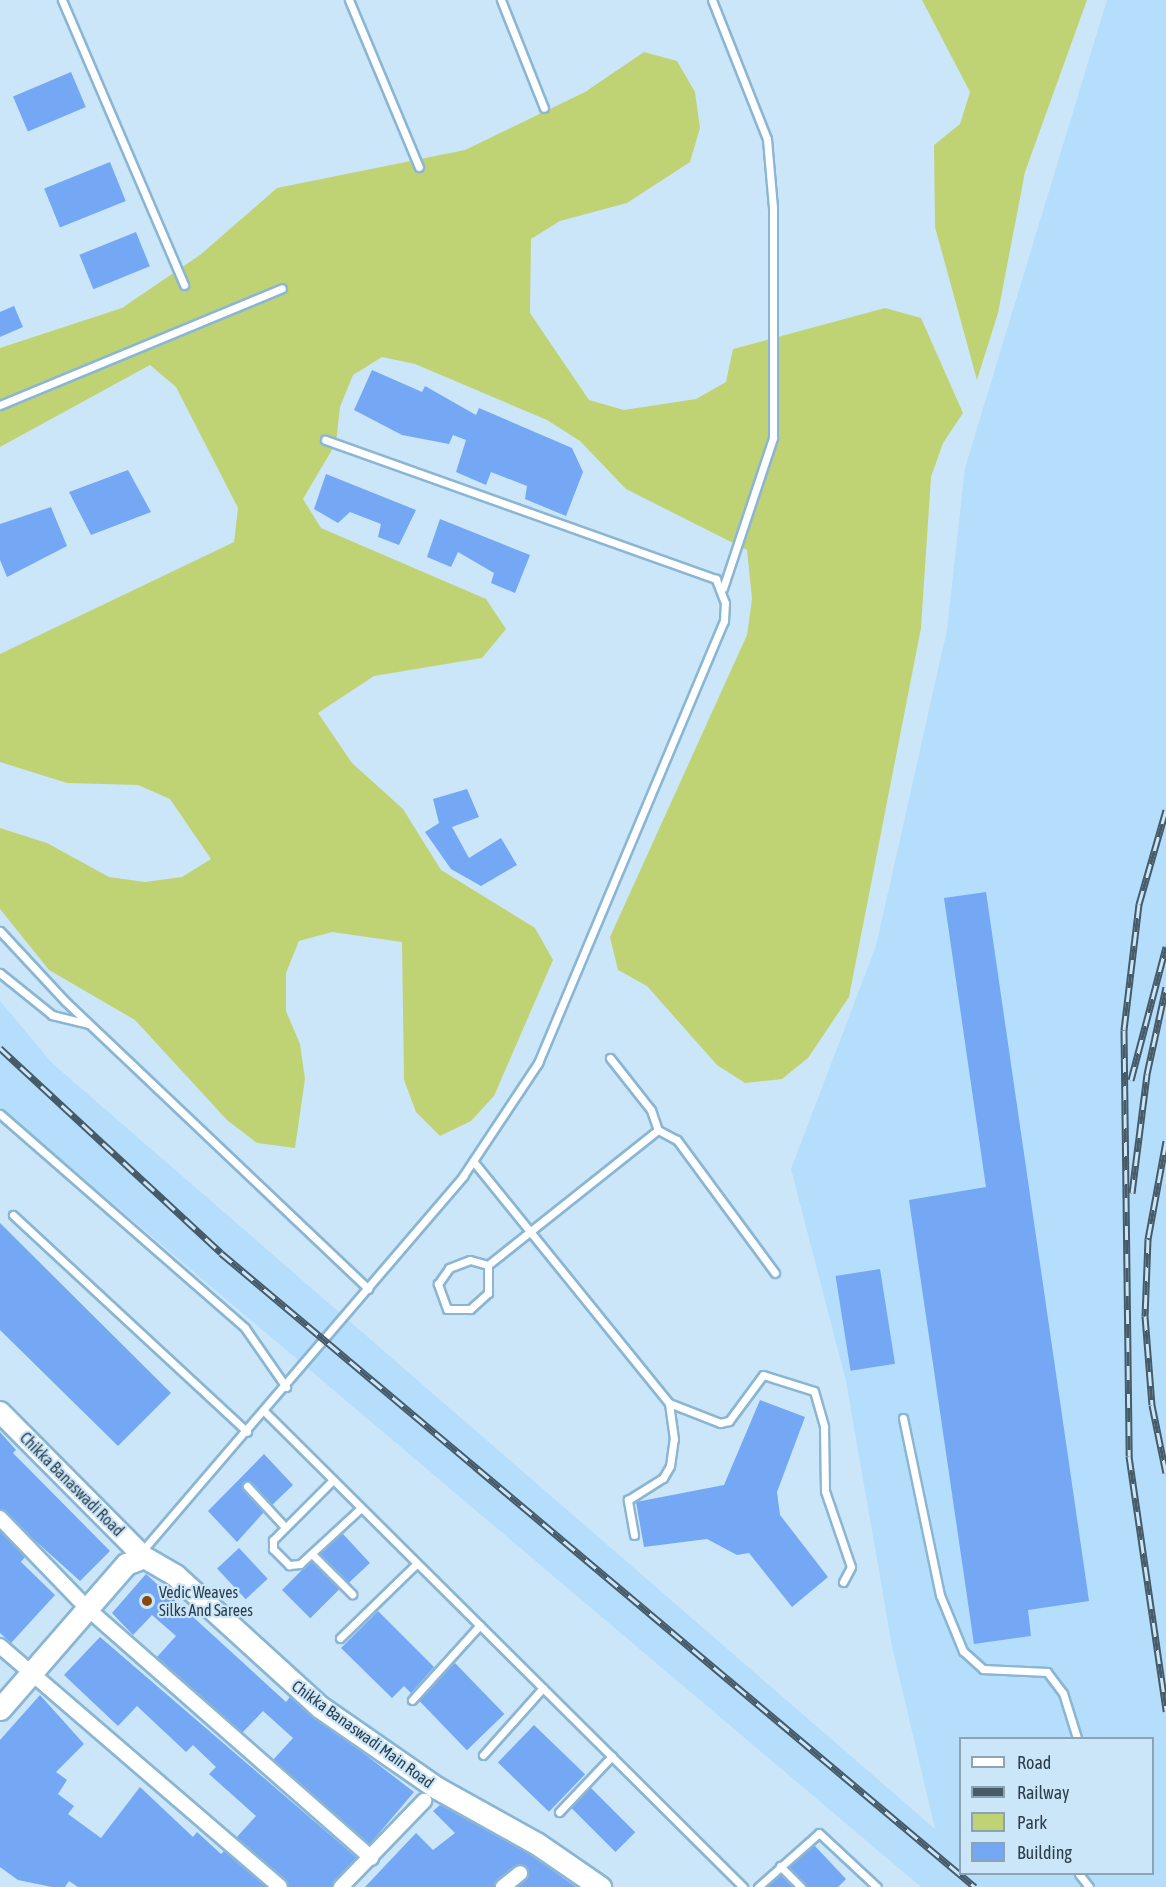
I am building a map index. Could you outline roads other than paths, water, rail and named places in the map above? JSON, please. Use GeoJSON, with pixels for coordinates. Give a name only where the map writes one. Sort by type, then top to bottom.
{"type":"FeatureCollection","features":[{"type":"Feature","properties":{"kind":"main road","name":"Chikka Banaswadi Road"},"geometry":{"type":"LineString","coordinates":[[2,1418],[142,1555]]}},
{"type":"Feature","properties":{"kind":"main road"},"geometry":{"type":"LineString","coordinates":[[0,1709],[126,1564],[142,1555]]}},
{"type":"Feature","properties":{"kind":"main road","name":"Chikka Banaswadi Main Road"},"geometry":{"type":"LineString","coordinates":[[142,1555],[175,1575],[320,1707],[437,1788],[536,1843],[600,1887]]}},
{"type":"Feature","properties":{"kind":"street"},"geometry":{"type":"LineString","coordinates":[[0,1518],[88,1609],[371,1858]]}},
{"type":"Feature","properties":{"kind":"street"},"geometry":{"type":"LineString","coordinates":[[0,1646],[280,1887]]}},
{"type":"Feature","properties":{"kind":"street"},"geometry":{"type":"LineString","coordinates":[[341,1887],[424,1802]]}},
{"type":"Feature","properties":{"kind":"street"},"geometry":{"type":"LineString","coordinates":[[503,1887],[520,1873]]}},
{"type":"Feature","properties":{"kind":"lane"},"geometry":{"type":"LineString","coordinates":[[62,0],[184,285]]}},
{"type":"Feature","properties":{"kind":"lane"},"geometry":{"type":"LineString","coordinates":[[349,0],[419,167]]}},
{"type":"Feature","properties":{"kind":"lane"},"geometry":{"type":"LineString","coordinates":[[501,0],[544,108]]}},
{"type":"Feature","properties":{"kind":"lane"},"geometry":{"type":"LineString","coordinates":[[142,1555],[286,1388],[473,1161],[538,1063],[724,621],[723,588],[773,438],[773,207],[768,139],[712,0]]}},
{"type":"Feature","properties":{"kind":"lane"},"geometry":{"type":"LineString","coordinates":[[0,405],[282,288]]}},
{"type":"Feature","properties":{"kind":"lane"},"geometry":{"type":"LineString","coordinates":[[325,440],[705,574],[723,588]]}},
{"type":"Feature","properties":{"kind":"lane"},"geometry":{"type":"LineString","coordinates":[[0,931],[90,1025],[368,1289]]}},
{"type":"Feature","properties":{"kind":"lane"},"geometry":{"type":"LineString","coordinates":[[0,973],[52,1015],[90,1025]]}},
{"type":"Feature","properties":{"kind":"lane"},"geometry":{"type":"LineString","coordinates":[[610,1058],[651,1110],[658,1130],[677,1140],[775,1273]]}},
{"type":"Feature","properties":{"kind":"lane"},"geometry":{"type":"LineString","coordinates":[[0,1114],[245,1328],[286,1388]]}},
{"type":"Feature","properties":{"kind":"lane"},"geometry":{"type":"LineString","coordinates":[[488,1265],[530,1228],[658,1130]]}},
{"type":"Feature","properties":{"kind":"lane"},"geometry":{"type":"LineString","coordinates":[[473,1161],[530,1228],[669,1403],[720,1423],[729,1420],[763,1375],[814,1390],[824,1427],[825,1491],[851,1567],[843,1582]]}},
{"type":"Feature","properties":{"kind":"lane"},"geometry":{"type":"LineString","coordinates":[[13,1215],[247,1432]]}},
{"type":"Feature","properties":{"kind":"lane"},"geometry":{"type":"LineString","coordinates":[[470,1260],[488,1265],[490,1282],[480,1302],[462,1312],[440,1302],[438,1284],[449,1268],[470,1260]]}},
{"type":"Feature","properties":{"kind":"lane"},"geometry":{"type":"LineString","coordinates":[[634,1535],[628,1500],[663,1478],[669,1466],[674,1439],[669,1403]]}},
{"type":"Feature","properties":{"kind":"lane"},"geometry":{"type":"LineString","coordinates":[[265,1412],[743,1887]]}},
{"type":"Feature","properties":{"kind":"lane"},"geometry":{"type":"LineString","coordinates":[[903,1418],[940,1595],[963,1651],[983,1669],[1047,1672],[1063,1693],[1077,1737]]}},
{"type":"Feature","properties":{"kind":"lane"},"geometry":{"type":"LineString","coordinates":[[333,1480],[285,1527],[272,1544],[289,1565],[300,1564],[362,1508]]}},
{"type":"Feature","properties":{"kind":"lane"},"geometry":{"type":"LineString","coordinates":[[247,1486],[285,1527]]}},
{"type":"Feature","properties":{"kind":"lane"},"geometry":{"type":"LineString","coordinates":[[312,1554],[352,1593]]}},
{"type":"Feature","properties":{"kind":"lane"},"geometry":{"type":"LineString","coordinates":[[340,1638],[417,1563]]}},
{"type":"Feature","properties":{"kind":"lane"},"geometry":{"type":"LineString","coordinates":[[412,1700],[480,1625]]}},
{"type":"Feature","properties":{"kind":"lane"},"geometry":{"type":"LineString","coordinates":[[483,1755],[543,1688]]}},
{"type":"Feature","properties":{"kind":"lane"},"geometry":{"type":"LineString","coordinates":[[559,1812],[612,1756]]}},
{"type":"Feature","properties":{"kind":"lane"},"geometry":{"type":"LineString","coordinates":[[758,1887],[813,1835],[825,1834],[877,1887]]}},
{"type":"Feature","properties":{"kind":"lane"},"geometry":{"type":"LineString","coordinates":[[780,1866],[801,1887]]}},
{"type":"Feature","properties":{"kind":"lane"},"geometry":{"type":"LineString","coordinates":[[1080,1875],[1089,1887]]}},
{"type":"Feature","properties":{"kind":"railway"},"geometry":{"type":"LineString","coordinates":[[1166,810],[1139,904],[1124,1030],[1129,1456],[1166,1711]]}},
{"type":"Feature","properties":{"kind":"railway"},"geometry":{"type":"LineString","coordinates":[[1131,1080],[1166,947]]}},
{"type":"Feature","properties":{"kind":"railway"},"geometry":{"type":"LineString","coordinates":[[1132,1193],[1147,1074],[1166,987]]}},
{"type":"Feature","properties":{"kind":"railway"},"geometry":{"type":"LineString","coordinates":[[0,1048],[221,1253],[959,1874]]}},
{"type":"Feature","properties":{"kind":"railway"},"geometry":{"type":"LineString","coordinates":[[1166,1141],[1148,1239],[1145,1316],[1152,1405],[1166,1473]]}},
{"type":"Feature","properties":{"kind":"railway"},"geometry":{"type":"LineString","coordinates":[[961,1875],[975,1887]]}},
{"type":"Feature","properties":{"kind":"place","name":"Vedic Weaves Silks And Sarees"},"geometry":{"type":"Point","coordinates":[147,1601]}}]}
